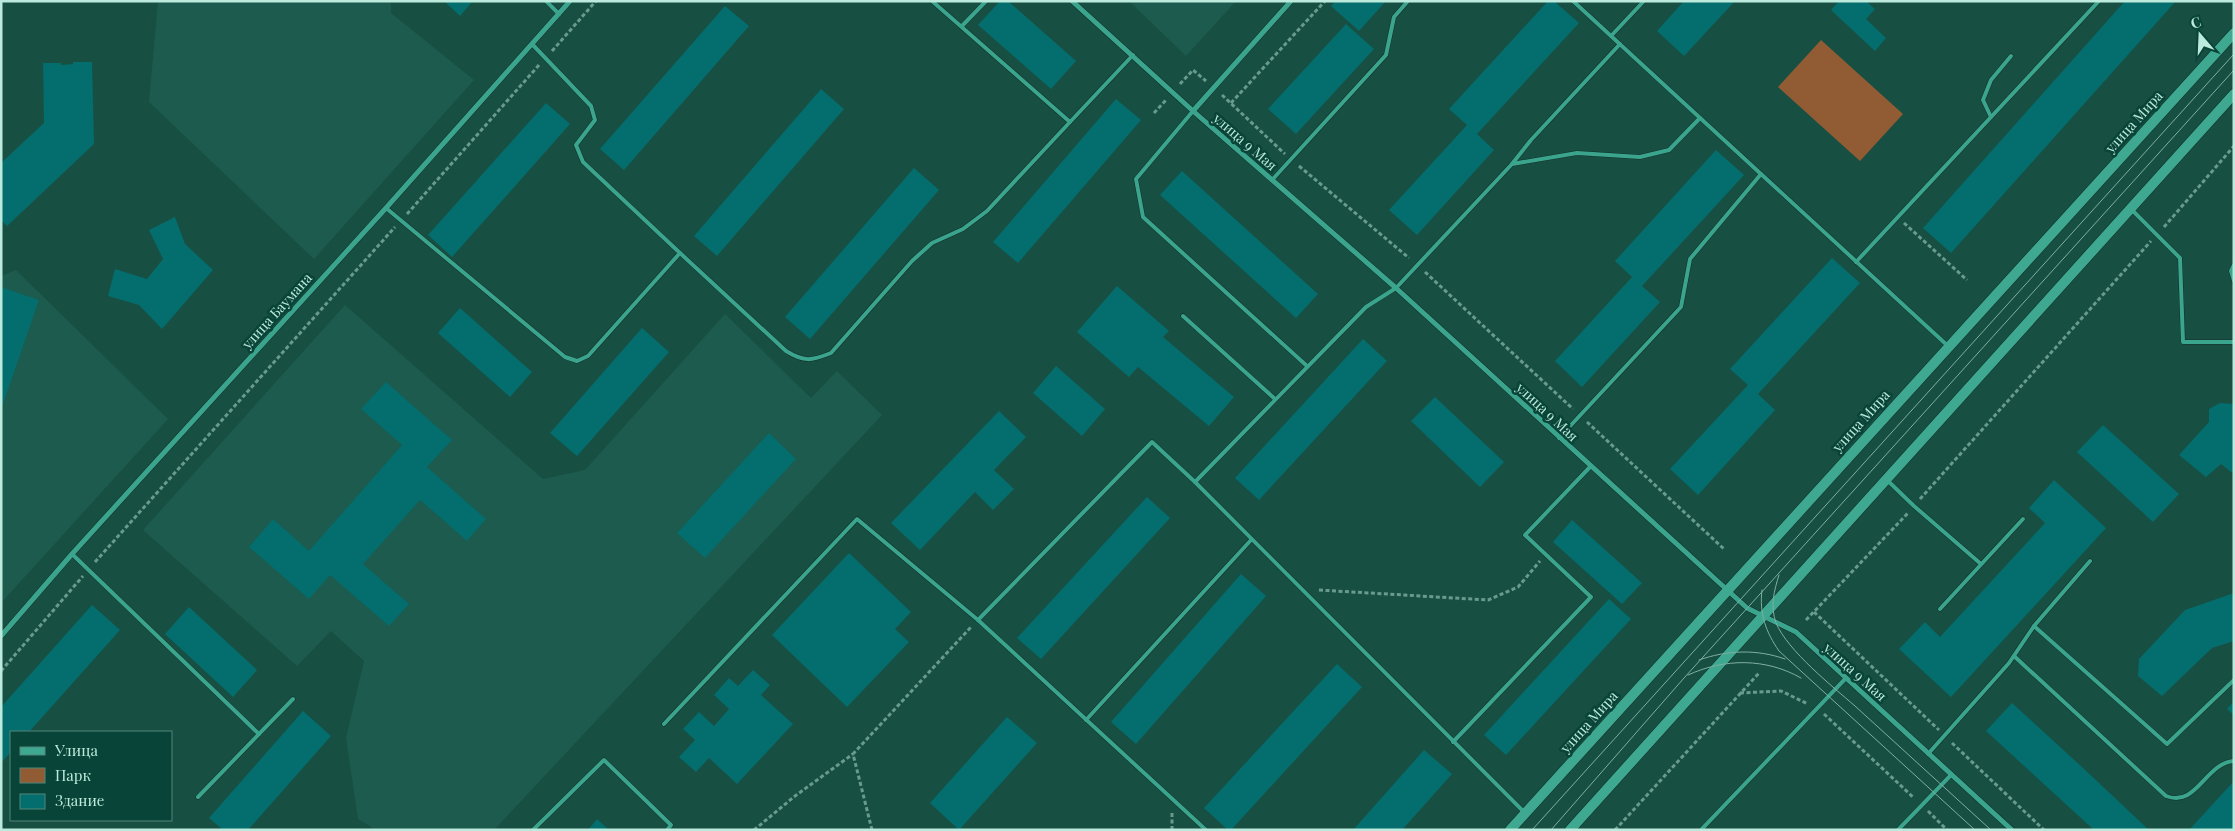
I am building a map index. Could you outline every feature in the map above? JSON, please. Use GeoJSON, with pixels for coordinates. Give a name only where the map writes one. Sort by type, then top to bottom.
{"type":"FeatureCollection","features":[{"type":"Feature","properties":{"kind":"main road","name":"улица Мира"},"geometry":{"type":"LineString","coordinates":[[1510,830],[2234,33]]}},
{"type":"Feature","properties":{"kind":"main road"},"geometry":{"type":"LineString","coordinates":[[1570,830],[2234,94]]}},
{"type":"Feature","properties":{"kind":"street","name":"улица Баумана"},"geometry":{"type":"LineString","coordinates":[[1,636],[72,554],[386,208],[570,1]]}},
{"type":"Feature","properties":{"kind":"street","name":"улица 9 Мая"},"geometry":{"type":"LineString","coordinates":[[1072,1],[1193,111],[1396,288],[1558,438],[1747,608],[1796,632],[2012,830]]}},
{"type":"Feature","properties":{"kind":"street"},"geometry":{"type":"LineString","coordinates":[[1193,111],[1291,1]]}},
{"type":"Feature","properties":{"kind":"lane"},"geometry":{"type":"LineString","coordinates":[[546,1],[559,14]]}},
{"type":"Feature","properties":{"kind":"lane"},"geometry":{"type":"LineString","coordinates":[[932,1],[1070,122]]}},
{"type":"Feature","properties":{"kind":"lane"},"geometry":{"type":"LineString","coordinates":[[962,26],[986,1]]}},
{"type":"Feature","properties":{"kind":"lane"},"geometry":{"type":"LineString","coordinates":[[1272,180],[1386,55],[1394,17],[1408,1]]}},
{"type":"Feature","properties":{"kind":"lane"},"geometry":{"type":"LineString","coordinates":[[1573,1],[1948,346]]}},
{"type":"Feature","properties":{"kind":"lane"},"geometry":{"type":"LineString","coordinates":[[1611,36],[1644,1]]}},
{"type":"Feature","properties":{"kind":"lane"},"geometry":{"type":"LineString","coordinates":[[1856,262],[2099,1]]}},
{"type":"Feature","properties":{"kind":"lane"},"geometry":{"type":"LineString","coordinates":[[532,44],[591,106],[595,120],[576,145],[583,162],[786,351],[800,359],[815,359],[831,353],[912,261],[932,243],[963,229],[987,211],[1133,55]]}},
{"type":"Feature","properties":{"kind":"lane"},"geometry":{"type":"LineString","coordinates":[[1195,482],[1366,307],[1396,288],[1512,164],[1531,140],[1620,44]]}},
{"type":"Feature","properties":{"kind":"lane"},"geometry":{"type":"LineString","coordinates":[[1991,117],[1983,100],[1990,80],[2011,56]]}},
{"type":"Feature","properties":{"kind":"lane"},"geometry":{"type":"LineString","coordinates":[[1193,111],[1136,179],[1143,217],[1307,366]]}},
{"type":"Feature","properties":{"kind":"lane"},"geometry":{"type":"LineString","coordinates":[[1512,164],[1577,152],[1640,156],[1668,150],[1700,118]]}},
{"type":"Feature","properties":{"kind":"lane"},"geometry":{"type":"LineString","coordinates":[[1558,438],[1681,307],[1690,259],[1761,174]]}},
{"type":"Feature","properties":{"kind":"lane"},"geometry":{"type":"LineString","coordinates":[[386,208],[565,357],[577,361],[588,356],[680,253]]}},
{"type":"Feature","properties":{"kind":"lane"},"geometry":{"type":"LineString","coordinates":[[2130,208],[2180,258],[2183,342],[2234,342]]}},
{"type":"Feature","properties":{"kind":"lane"},"geometry":{"type":"LineString","coordinates":[[2234,265],[2232,271],[2234,281]]}},
{"type":"Feature","properties":{"kind":"lane"},"geometry":{"type":"LineString","coordinates":[[1183,316],[1275,399]]}},
{"type":"Feature","properties":{"kind":"lane"},"geometry":{"type":"LineString","coordinates":[[978,620],[1152,442],[1195,482],[1525,814]]}},
{"type":"Feature","properties":{"kind":"lane"},"geometry":{"type":"LineString","coordinates":[[1453,742],[1591,597],[1525,535],[1590,467]]}},
{"type":"Feature","properties":{"kind":"lane"},"geometry":{"type":"LineString","coordinates":[[1885,479],[1981,564]]}},
{"type":"Feature","properties":{"kind":"lane"},"geometry":{"type":"LineString","coordinates":[[664,724],[857,519],[978,620],[1206,830]]}},
{"type":"Feature","properties":{"kind":"lane"},"geometry":{"type":"LineString","coordinates":[[1940,609],[2024,520]]}},
{"type":"Feature","properties":{"kind":"lane"},"geometry":{"type":"LineString","coordinates":[[1086,720],[1251,540]]}},
{"type":"Feature","properties":{"kind":"lane"},"geometry":{"type":"LineString","coordinates":[[72,554],[259,734]]}},
{"type":"Feature","properties":{"kind":"lane"},"geometry":{"type":"LineString","coordinates":[[1928,754],[2014,656],[2034,626],[2090,561]]}},
{"type":"Feature","properties":{"kind":"lane"},"geometry":{"type":"LineString","coordinates":[[2034,626],[2167,744],[2234,680]]}},
{"type":"Feature","properties":{"kind":"lane"},"geometry":{"type":"LineString","coordinates":[[2014,656],[2166,796],[2173,799],[2181,798],[2192,792],[2218,765],[2234,761]]}},
{"type":"Feature","properties":{"kind":"lane"},"geometry":{"type":"LineString","coordinates":[[1701,830],[1846,678]]}},
{"type":"Feature","properties":{"kind":"lane"},"geometry":{"type":"LineString","coordinates":[[198,797],[293,699]]}},
{"type":"Feature","properties":{"kind":"lane"},"geometry":{"type":"LineString","coordinates":[[532,830],[604,760],[671,825],[666,830]]}},
{"type":"Feature","properties":{"kind":"lane"},"geometry":{"type":"LineString","coordinates":[[1898,830],[1952,775]]}},
{"type":"Feature","properties":{"kind":"path"},"geometry":{"type":"LineString","coordinates":[[1,671],[88,570],[596,1]]}},
{"type":"Feature","properties":{"kind":"path"},"geometry":{"type":"LineString","coordinates":[[1231,103],[1325,1]]}},
{"type":"Feature","properties":{"kind":"path"},"geometry":{"type":"LineString","coordinates":[[1154,113],[1193,70],[1291,159],[1417,265],[1724,549]]}},
{"type":"Feature","properties":{"kind":"path"},"geometry":{"type":"LineString","coordinates":[[1806,620],[1914,506],[2157,235],[2234,146]]}},
{"type":"Feature","properties":{"kind":"path"},"geometry":{"type":"LineString","coordinates":[[1898,218],[1967,280]]}},
{"type":"Feature","properties":{"kind":"path"},"geometry":{"type":"LineString","coordinates":[[1300,589],[1488,600],[1518,587],[1545,554]]}},
{"type":"Feature","properties":{"kind":"path"},"geometry":{"type":"LineString","coordinates":[[1814,612],[2044,830]]}},
{"type":"Feature","properties":{"kind":"path"},"geometry":{"type":"LineString","coordinates":[[754,830],[795,796],[853,754],[978,620]]}},
{"type":"Feature","properties":{"kind":"path"},"geometry":{"type":"LineString","coordinates":[[1615,830],[1760,672]]}},
{"type":"Feature","properties":{"kind":"path"},"geometry":{"type":"LineString","coordinates":[[1740,693],[1781,691],[1817,708],[1948,830]]}},
{"type":"Feature","properties":{"kind":"path"},"geometry":{"type":"LineString","coordinates":[[853,754],[872,830]]}},
{"type":"Feature","properties":{"kind":"shaded area"},"geometry":{"type":"Polygon","coordinates":[[[158,1],[391,1],[391,13],[474,80],[314,259],[149,102],[158,1]]]}},
{"type":"Feature","properties":{"kind":"shaded area"},"geometry":{"type":"Polygon","coordinates":[[[1129,1],[1236,1],[1186,56],[1129,1]]]}},
{"type":"Feature","properties":{"kind":"shaded area"},"geometry":{"type":"Polygon","coordinates":[[[16,270],[168,419],[1,603],[1,276],[16,270]]]}},
{"type":"Feature","properties":{"kind":"shaded area"},"geometry":{"type":"Polygon","coordinates":[[[345,305],[543,479],[585,470],[725,314],[811,398],[837,371],[882,415],[494,830],[376,830],[358,819],[346,738],[364,661],[331,631],[297,666],[143,530],[345,305]]]}},
{"type":"Feature","properties":{"kind":"green space"},"geometry":{"type":"Polygon","coordinates":[[[1821,40],[1903,114],[1860,161],[1778,87],[1821,40]]]}},
{"type":"Feature","properties":{"kind":"building"},"geometry":{"type":"Polygon","coordinates":[[[444,1],[473,1],[460,16],[444,1]]]}},
{"type":"Feature","properties":{"kind":"building"},"geometry":{"type":"Polygon","coordinates":[[[1000,1],[1008,1],[1076,61],[1051,89],[978,25],[1000,1]]]}},
{"type":"Feature","properties":{"kind":"building"},"geometry":{"type":"Polygon","coordinates":[[[1335,1],[1386,1],[1359,31],[1331,6],[1335,1]]]}},
{"type":"Feature","properties":{"kind":"building"},"geometry":{"type":"Polygon","coordinates":[[[1548,1],[1554,1],[1579,23],[1477,134],[1494,150],[1417,235],[1389,210],[1467,125],[1449,109],[1548,1]]]}},
{"type":"Feature","properties":{"kind":"building"},"geometry":{"type":"Polygon","coordinates":[[[1684,1],[1735,1],[1684,56],[1657,31],[1684,1]]]}},
{"type":"Feature","properties":{"kind":"building"},"geometry":{"type":"Polygon","coordinates":[[[1839,1],[1866,1],[1875,9],[1866,19],[1886,38],[1875,51],[1831,10],[1839,1]]]}},
{"type":"Feature","properties":{"kind":"building"},"geometry":{"type":"Polygon","coordinates":[[[2125,1],[2176,1],[1951,253],[1923,228],[2125,1]]]}},
{"type":"Feature","properties":{"kind":"building"},"geometry":{"type":"Polygon","coordinates":[[[725,6],[749,26],[624,170],[600,149],[725,6]]]}},
{"type":"Feature","properties":{"kind":"building"},"geometry":{"type":"Polygon","coordinates":[[[1346,24],[1374,49],[1296,134],[1268,109],[1346,24]]]}},
{"type":"Feature","properties":{"kind":"building"},"geometry":{"type":"Polygon","coordinates":[[[73,62],[92,62],[94,144],[7,226],[1,220],[1,163],[44,123],[43,63],[61,63],[61,65],[73,64],[73,62]]]}},
{"type":"Feature","properties":{"kind":"building"},"geometry":{"type":"Polygon","coordinates":[[[821,89],[844,109],[717,256],[694,236],[821,89]]]}},
{"type":"Feature","properties":{"kind":"building"},"geometry":{"type":"Polygon","coordinates":[[[1116,99],[1141,120],[1018,263],[993,242],[1116,99]]]}},
{"type":"Feature","properties":{"kind":"building"},"geometry":{"type":"Polygon","coordinates":[[[546,103],[570,124],[452,257],[428,235],[546,103]]]}},
{"type":"Feature","properties":{"kind":"building"},"geometry":{"type":"Polygon","coordinates":[[[1716,150],[1744,175],[1642,286],[1660,302],[1582,387],[1555,361],[1632,277],[1615,261],[1716,150]]]}},
{"type":"Feature","properties":{"kind":"building"},"geometry":{"type":"Polygon","coordinates":[[[914,168],[939,190],[810,339],[785,317],[914,168]]]}},
{"type":"Feature","properties":{"kind":"building"},"geometry":{"type":"Polygon","coordinates":[[[1182,171],[1318,294],[1296,318],[1160,195],[1182,171]]]}},
{"type":"Feature","properties":{"kind":"building"},"geometry":{"type":"Polygon","coordinates":[[[175,217],[185,244],[213,270],[162,329],[139,305],[108,296],[115,269],[147,279],[163,259],[149,230],[175,217]]]}},
{"type":"Feature","properties":{"kind":"building"},"geometry":{"type":"Polygon","coordinates":[[[1832,258],[1860,283],[1758,394],[1775,410],[1698,495],[1670,469],[1748,385],[1730,369],[1832,258]]]}},
{"type":"Feature","properties":{"kind":"building"},"geometry":{"type":"Polygon","coordinates":[[[1117,286],[1169,331],[1163,337],[1234,397],[1209,426],[1138,367],[1129,377],[1077,332],[1117,286]]]}},
{"type":"Feature","properties":{"kind":"building"},"geometry":{"type":"Polygon","coordinates":[[[1,287],[39,300],[2,407],[1,407],[1,287]]]}},
{"type":"Feature","properties":{"kind":"building"},"geometry":{"type":"Polygon","coordinates":[[[460,308],[532,372],[510,397],[438,333],[460,308]]]}},
{"type":"Feature","properties":{"kind":"building"},"geometry":{"type":"Polygon","coordinates":[[[642,328],[669,352],[577,456],[550,433],[642,328]]]}},
{"type":"Feature","properties":{"kind":"building"},"geometry":{"type":"Polygon","coordinates":[[[1363,339],[1387,361],[1259,500],[1235,478],[1363,339]]]}},
{"type":"Feature","properties":{"kind":"building"},"geometry":{"type":"Polygon","coordinates":[[[1056,366],[1105,409],[1082,436],[1033,393],[1056,366]]]}},
{"type":"Feature","properties":{"kind":"building"},"geometry":{"type":"Polygon","coordinates":[[[386,382],[452,440],[427,467],[486,519],[467,541],[420,500],[363,564],[409,604],[389,626],[330,575],[309,599],[249,547],[273,519],[309,551],[402,445],[361,409],[386,382]]]}},
{"type":"Feature","properties":{"kind":"building"},"geometry":{"type":"Polygon","coordinates":[[[1435,397],[1504,462],[1480,487],[1411,421],[1435,397]]]}},
{"type":"Feature","properties":{"kind":"building"},"geometry":{"type":"Polygon","coordinates":[[[2220,403],[2234,404],[2234,471],[2231,472],[2221,464],[2206,477],[2179,455],[2209,422],[2209,409],[2220,403]]]}},
{"type":"Feature","properties":{"kind":"building"},"geometry":{"type":"Polygon","coordinates":[[[999,411],[1026,437],[994,470],[1014,489],[993,510],[975,492],[920,550],[891,523],[999,411]]]}},
{"type":"Feature","properties":{"kind":"building"},"geometry":{"type":"Polygon","coordinates":[[[2103,425],[2179,494],[2153,522],[2077,452],[2103,425]]]}},
{"type":"Feature","properties":{"kind":"building"},"geometry":{"type":"Polygon","coordinates":[[[769,433],[796,459],[705,558],[677,533],[769,433]]]}},
{"type":"Feature","properties":{"kind":"building"},"geometry":{"type":"Polygon","coordinates":[[[2054,480],[2106,528],[1951,697],[1899,649],[1925,622],[1940,637],[2045,523],[2029,508],[2054,480]]]}},
{"type":"Feature","properties":{"kind":"building"},"geometry":{"type":"Polygon","coordinates":[[[1147,497],[1170,518],[1041,659],[1017,638],[1147,497]]]}},
{"type":"Feature","properties":{"kind":"building"},"geometry":{"type":"Polygon","coordinates":[[[1572,520],[1642,583],[1622,604],[1553,542],[1572,520]]]}},
{"type":"Feature","properties":{"kind":"building"},"geometry":{"type":"Polygon","coordinates":[[[849,553],[911,612],[895,629],[909,642],[847,707],[772,635],[849,553]]]}},
{"type":"Feature","properties":{"kind":"building"},"geometry":{"type":"Polygon","coordinates":[[[1241,574],[1266,596],[1136,744],[1111,722],[1241,574]]]}},
{"type":"Feature","properties":{"kind":"building"},"geometry":{"type":"Polygon","coordinates":[[[2234,593],[2234,641],[2212,648],[2162,696],[2138,676],[2139,659],[2185,610],[2234,593]]]}},
{"type":"Feature","properties":{"kind":"building"},"geometry":{"type":"Polygon","coordinates":[[[1609,599],[1631,619],[1506,755],[1484,735],[1609,599]]]}},
{"type":"Feature","properties":{"kind":"building"},"geometry":{"type":"Polygon","coordinates":[[[92,605],[120,630],[30,731],[10,731],[10,753],[1,763],[1,707],[92,605]]]}},
{"type":"Feature","properties":{"kind":"building"},"geometry":{"type":"Polygon","coordinates":[[[189,607],[257,670],[233,697],[165,634],[189,607]]]}},
{"type":"Feature","properties":{"kind":"building"},"geometry":{"type":"Polygon","coordinates":[[[1337,664],[1362,687],[1231,830],[1228,830],[1204,808],[1337,664]]]}},
{"type":"Feature","properties":{"kind":"building"},"geometry":{"type":"Polygon","coordinates":[[[753,670],[770,685],[761,695],[793,724],[737,784],[709,758],[696,772],[679,757],[695,740],[683,729],[699,712],[714,726],[729,709],[714,695],[729,678],[738,686],[753,670]]]}},
{"type":"Feature","properties":{"kind":"building"},"geometry":{"type":"Polygon","coordinates":[[[2234,701],[2234,715],[2227,709],[2234,701]]]}},
{"type":"Feature","properties":{"kind":"building"},"geometry":{"type":"Polygon","coordinates":[[[2012,703],[2149,830],[2094,830],[1986,731],[2012,703]]]}},
{"type":"Feature","properties":{"kind":"building"},"geometry":{"type":"Polygon","coordinates":[[[303,711],[331,736],[248,830],[223,830],[209,818],[303,711]]]}},
{"type":"Feature","properties":{"kind":"building"},"geometry":{"type":"Polygon","coordinates":[[[1007,717],[1037,743],[959,830],[930,803],[1007,717]]]}},
{"type":"Feature","properties":{"kind":"building"},"geometry":{"type":"Polygon","coordinates":[[[1424,750],[1452,774],[1402,830],[1353,830],[1424,750]]]}},
{"type":"Feature","properties":{"kind":"building"},"geometry":{"type":"Polygon","coordinates":[[[2234,781],[2234,830],[2189,830],[2234,781]]]}},
{"type":"Feature","properties":{"kind":"building"},"geometry":{"type":"Polygon","coordinates":[[[597,819],[609,830],[588,830],[597,819]]]}},
{"type":"Feature","properties":{"kind":"tram line"},"geometry":{"type":"LineString","coordinates":[[1532,830],[2234,54]]}},
{"type":"Feature","properties":{"kind":"tram line"},"geometry":{"type":"LineString","coordinates":[[1551,830],[1684,678],[2234,70]]}},
{"type":"Feature","properties":{"kind":"tram line"},"geometry":{"type":"LineString","coordinates":[[1779,575],[1773,599],[1773,611],[1776,623],[1790,645],[1823,678],[1991,830]]}},
{"type":"Feature","properties":{"kind":"tram line"},"geometry":{"type":"LineString","coordinates":[[1762,590],[1763,615],[1770,637],[1779,651],[1975,830]]}},
{"type":"Feature","properties":{"kind":"tram line"},"geometry":{"type":"LineString","coordinates":[[1699,660],[1720,654],[1742,652],[1753,652],[1785,659]]}},
{"type":"Feature","properties":{"kind":"tram line"},"geometry":{"type":"LineString","coordinates":[[1688,675],[1716,665],[1745,663],[1774,667],[1788,671],[1801,678]]}}]}
